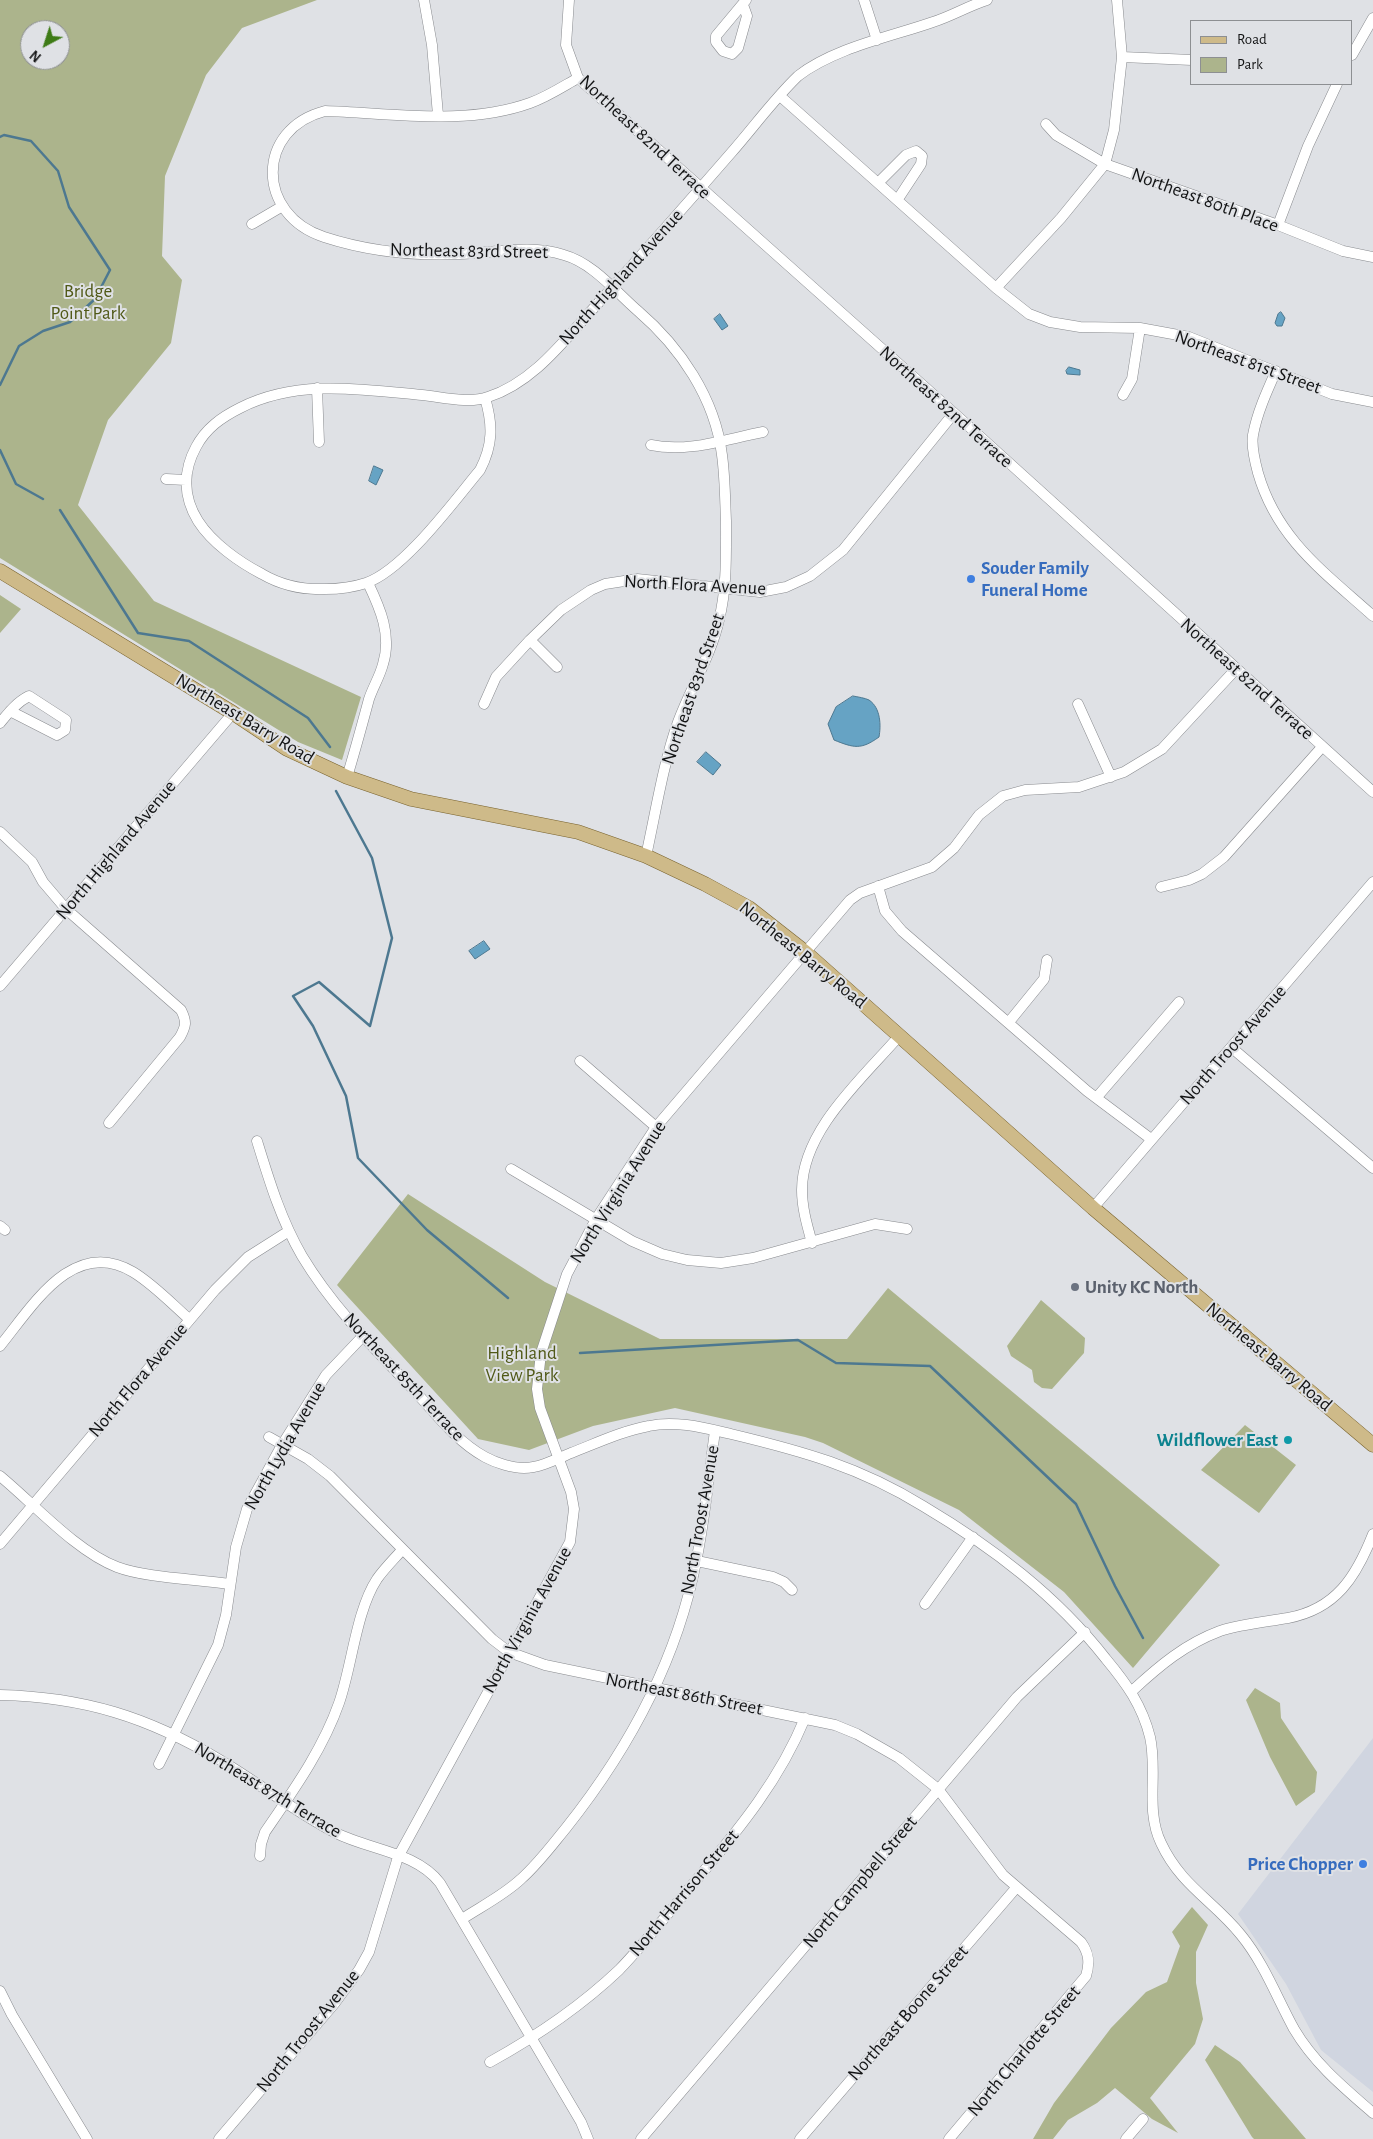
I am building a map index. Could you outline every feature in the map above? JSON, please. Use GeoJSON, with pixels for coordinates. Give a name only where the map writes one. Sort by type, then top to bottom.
{"type":"FeatureCollection","features":[{"type":"Feature","properties":{"kind":"main road","name":"Northeast Barry Road"},"geometry":{"type":"LineString","coordinates":[[0,571],[233,713],[287,749],[347,777],[411,799],[578,832],[646,856],[705,884],[749,908],[805,952],[1094,1208],[1373,1445]]}},
{"type":"Feature","properties":{"kind":"street"},"geometry":{"type":"LineString","coordinates":[[424,0],[432,45],[438,115]]}},
{"type":"Feature","properties":{"kind":"street","name":"Northeast 82nd Terrace"},"geometry":{"type":"LineString","coordinates":[[569,0],[566,44],[578,78],[700,189],[954,413],[1373,792]]}},
{"type":"Feature","properties":{"kind":"street"},"geometry":{"type":"LineString","coordinates":[[864,0],[876,40]]}},
{"type":"Feature","properties":{"kind":"street","name":"North Highland Avenue"},"geometry":{"type":"LineString","coordinates":[[368,583],[336,589],[308,589],[276,582],[238,559],[204,530],[191,506],[186,480],[191,459],[201,438],[210,427],[228,414],[269,396],[317,388],[454,399],[485,398],[524,379],[544,361],[612,288],[791,82],[812,66],[876,40],[936,22],[963,8],[987,0]]}},
{"type":"Feature","properties":{"kind":"street"},"geometry":{"type":"LineString","coordinates":[[996,288],[1061,218],[1105,164],[1115,122],[1122,57],[1117,0]]}},
{"type":"Feature","properties":{"kind":"street"},"geometry":{"type":"LineString","coordinates":[[1353,53],[1373,18]]}},
{"type":"Feature","properties":{"kind":"street"},"geometry":{"type":"LineString","coordinates":[[1122,57],[1190,60]]}},
{"type":"Feature","properties":{"kind":"street"},"geometry":{"type":"LineString","coordinates":[[252,224],[281,207],[275,192],[273,168],[280,144],[299,122],[325,111],[406,116],[480,114],[512,108],[545,96],[578,78]]}},
{"type":"Feature","properties":{"kind":"street"},"geometry":{"type":"LineString","coordinates":[[1278,225],[1308,146],[1337,85]]}},
{"type":"Feature","properties":{"kind":"street","name":"Northeast 81st Street"},"geometry":{"type":"LineString","coordinates":[[780,96],[996,288],[1029,314],[1050,322],[1080,327],[1140,328],[1189,337],[1332,394],[1373,402]]}},
{"type":"Feature","properties":{"kind":"street","name":"Northeast 80th Place"},"geometry":{"type":"LineString","coordinates":[[1046,124],[1056,136],[1105,164],[1278,225],[1343,251],[1373,257]]}},
{"type":"Feature","properties":{"kind":"street"},"geometry":{"type":"LineString","coordinates":[[879,182],[906,154],[916,151],[922,156],[922,164],[898,199]]}},
{"type":"Feature","properties":{"kind":"street","name":"Northeast 83rd Street"},"geometry":{"type":"LineString","coordinates":[[281,207],[294,221],[323,237],[379,249],[435,254],[532,249],[567,255],[585,264],[656,326],[675,347],[699,387],[715,425],[724,479],[724,588],[720,619],[712,644],[676,731],[646,856]]}},
{"type":"Feature","properties":{"kind":"street"},"geometry":{"type":"LineString","coordinates":[[1123,395],[1132,379],[1140,328]]}},
{"type":"Feature","properties":{"kind":"street"},"geometry":{"type":"LineString","coordinates":[[1276,371],[1265,398],[1253,438],[1263,488],[1279,522],[1302,552],[1373,616]]}},
{"type":"Feature","properties":{"kind":"street"},"geometry":{"type":"LineString","coordinates":[[317,388],[319,442]]}},
{"type":"Feature","properties":{"kind":"street"},"geometry":{"type":"LineString","coordinates":[[347,777],[369,701],[383,665],[386,645],[383,618],[368,583],[394,564],[422,539],[480,470],[488,455],[491,438],[491,424],[485,398]]}},
{"type":"Feature","properties":{"kind":"street","name":"North Flora Avenue"},"geometry":{"type":"LineString","coordinates":[[484,704],[496,678],[530,640],[562,610],[591,590],[605,584],[637,579],[760,592],[773,590],[799,581],[821,569],[843,550],[954,413]]}},
{"type":"Feature","properties":{"kind":"street"},"geometry":{"type":"LineString","coordinates":[[651,445],[667,448],[688,448],[763,432]]}},
{"type":"Feature","properties":{"kind":"street"},"geometry":{"type":"LineString","coordinates":[[166,479],[186,480]]}},
{"type":"Feature","properties":{"kind":"street"},"geometry":{"type":"LineString","coordinates":[[530,640],[557,667]]}},
{"type":"Feature","properties":{"kind":"street","name":"North Virginia Avenue"},"geometry":{"type":"LineString","coordinates":[[398,1857],[570,1542],[574,1508],[571,1492],[540,1408],[538,1372],[541,1353],[566,1274],[596,1219],[656,1127],[850,900],[860,893],[920,872],[944,859],[979,815],[1003,796],[1025,790],[1079,787],[1124,772],[1162,749],[1236,669]]}},
{"type":"Feature","properties":{"kind":"street"},"geometry":{"type":"LineString","coordinates":[[0,723],[10,711],[19,701],[30,696],[66,720],[65,730],[56,735],[10,711]]}},
{"type":"Feature","properties":{"kind":"street"},"geometry":{"type":"LineString","coordinates":[[1078,704],[1111,777]]}},
{"type":"Feature","properties":{"kind":"street","name":"North Highland Avenue"},"geometry":{"type":"LineString","coordinates":[[0,986],[233,713]]}},
{"type":"Feature","properties":{"kind":"street"},"geometry":{"type":"LineString","coordinates":[[1161,887],[1189,880],[1219,862],[1322,747]]}},
{"type":"Feature","properties":{"kind":"street"},"geometry":{"type":"LineString","coordinates":[[0,832],[32,862],[43,882],[66,909],[181,1010],[186,1020],[186,1027],[180,1038],[109,1123]]}},
{"type":"Feature","properties":{"kind":"street","name":"North Troost Avenue"},"geometry":{"type":"LineString","coordinates":[[1094,1208],[1151,1139],[1232,1048],[1373,882]]}},
{"type":"Feature","properties":{"kind":"street"},"geometry":{"type":"LineString","coordinates":[[878,886],[885,911],[902,931],[1097,1097],[1151,1139]]}},
{"type":"Feature","properties":{"kind":"street"},"geometry":{"type":"LineString","coordinates":[[1008,1022],[1044,979],[1047,960]]}},
{"type":"Feature","properties":{"kind":"street"},"geometry":{"type":"LineString","coordinates":[[1097,1097],[1179,1002]]}},
{"type":"Feature","properties":{"kind":"street"},"geometry":{"type":"LineString","coordinates":[[812,1243],[805,1217],[802,1188],[808,1154],[814,1141],[832,1115],[900,1035]]}},
{"type":"Feature","properties":{"kind":"street"},"geometry":{"type":"LineString","coordinates":[[1232,1048],[1373,1168]]}},
{"type":"Feature","properties":{"kind":"street"},"geometry":{"type":"LineString","coordinates":[[580,1061],[656,1127]]}},
{"type":"Feature","properties":{"kind":"street","name":"Northeast 85th Terrace"},"geometry":{"type":"LineString","coordinates":[[257,1141],[272,1189],[289,1231],[324,1291],[363,1336],[451,1430],[486,1457],[510,1466],[528,1468],[622,1433],[654,1424],[684,1425],[715,1431],[824,1458],[869,1477],[920,1504],[972,1537],[1037,1586],[1085,1632],[1132,1691],[1150,1735],[1153,1758],[1153,1817],[1158,1838],[1177,1873],[1243,1937],[1258,1960],[1296,2032],[1321,2066],[1373,2112]]}},
{"type":"Feature","properties":{"kind":"street"},"geometry":{"type":"LineString","coordinates":[[512,1169],[646,1248],[675,1258],[703,1262],[753,1258],[875,1224],[907,1229]]}},
{"type":"Feature","properties":{"kind":"street","name":"North Flora Avenue"},"geometry":{"type":"LineString","coordinates":[[0,1544],[189,1319],[248,1257],[289,1231]]}},
{"type":"Feature","properties":{"kind":"street"},"geometry":{"type":"LineString","coordinates":[[0,1346],[52,1284],[71,1269],[93,1263],[119,1266],[132,1272],[189,1319]]}},
{"type":"Feature","properties":{"kind":"street","name":"North Lydia Avenue"},"geometry":{"type":"LineString","coordinates":[[159,1764],[175,1736],[218,1645],[226,1615],[240,1527],[256,1491],[282,1445],[326,1375],[363,1336]]}},
{"type":"Feature","properties":{"kind":"street","name":"North Troost Avenue"},"geometry":{"type":"LineString","coordinates":[[462,1918],[506,1891],[521,1879],[545,1854],[585,1805],[620,1754],[654,1688],[688,1598],[696,1561],[715,1431]]}},
{"type":"Feature","properties":{"kind":"street","name":"Northeast 86th Street"},"geometry":{"type":"LineString","coordinates":[[269,1437],[330,1476],[492,1639],[509,1652],[545,1666],[835,1725],[871,1741],[899,1758],[938,1790],[966,1824],[989,1858],[1016,1888],[1081,1942],[1087,1950],[1088,1958]]}},
{"type":"Feature","properties":{"kind":"street"},"geometry":{"type":"LineString","coordinates":[[0,1476],[86,1550],[116,1566],[128,1570],[230,1584]]}},
{"type":"Feature","properties":{"kind":"street"},"geometry":{"type":"LineString","coordinates":[[1132,1691],[1170,1657],[1190,1644],[1220,1631],[1249,1623],[1290,1618],[1316,1610],[1340,1592],[1354,1576],[1373,1534]]}},
{"type":"Feature","properties":{"kind":"street"},"geometry":{"type":"LineString","coordinates":[[925,1604],[972,1537]]}},
{"type":"Feature","properties":{"kind":"street"},"geometry":{"type":"LineString","coordinates":[[260,1856],[265,1832],[285,1803],[330,1726],[340,1702],[369,1597],[377,1579],[402,1550]]}},
{"type":"Feature","properties":{"kind":"street"},"geometry":{"type":"LineString","coordinates":[[696,1561],[773,1577],[784,1582],[792,1590]]}},
{"type":"Feature","properties":{"kind":"street","name":"North Campbell Street"},"geometry":{"type":"LineString","coordinates":[[641,2139],[1017,1697],[1085,1632]]}},
{"type":"Feature","properties":{"kind":"street","name":"Northeast 87th Terrace"},"geometry":{"type":"LineString","coordinates":[[0,1695],[95,1705],[146,1722],[221,1760],[285,1803],[338,1834],[418,1863],[430,1871],[440,1883],[462,1918],[531,2040],[581,2122],[588,2139]]}},
{"type":"Feature","properties":{"kind":"street","name":"North Harrison Street"},"geometry":{"type":"LineString","coordinates":[[531,2040],[595,1991],[634,1953],[753,1809],[784,1763],[805,1718]]}},
{"type":"Feature","properties":{"kind":"street","name":"North Troost Avenue"},"geometry":{"type":"LineString","coordinates":[[219,2139],[334,2004],[359,1970],[369,1952],[398,1857]]}},
{"type":"Feature","properties":{"kind":"street","name":"Northeast Boone Street"},"geometry":{"type":"LineString","coordinates":[[800,2139],[1016,1888]]}},
{"type":"Feature","properties":{"kind":"street","name":"North Charlotte Street"},"geometry":{"type":"LineString","coordinates":[[950,2139],[1086,1976],[1088,1958]]}},
{"type":"Feature","properties":{"kind":"street"},"geometry":{"type":"LineString","coordinates":[[0,1991],[12,2015],[87,2139]]}},
{"type":"Feature","properties":{"kind":"street"},"geometry":{"type":"LineString","coordinates":[[490,2062],[531,2040]]}},
{"type":"Feature","properties":{"kind":"street"},"geometry":{"type":"LineString","coordinates":[[1126,2139],[1144,2119]]}},
{"type":"Feature","properties":{"kind":"shaded area"},"geometry":{"type":"Polygon","coordinates":[[[1373,1738],[1373,2092],[1321,2050],[1286,1984],[1238,1914],[1373,1738]]]}},
{"type":"Feature","properties":{"kind":"green space","name":"Bridge Point Park"},"geometry":{"type":"Polygon","coordinates":[[[0,0],[317,0],[242,28],[206,75],[165,176],[162,256],[182,280],[171,343],[108,420],[78,505],[154,601],[361,697],[342,760],[298,742],[0,558],[0,0]]]}},
{"type":"Feature","properties":{"kind":"green space"},"geometry":{"type":"Polygon","coordinates":[[[0,595],[21,609],[0,633],[0,595]]]}},
{"type":"Feature","properties":{"kind":"green space","name":"Highland View Park"},"geometry":{"type":"Polygon","coordinates":[[[408,1194],[545,1282],[660,1339],[847,1339],[888,1288],[1220,1565],[1133,1668],[1064,1592],[959,1510],[823,1443],[805,1437],[675,1408],[593,1426],[529,1450],[478,1439],[337,1285],[408,1194]]]}},
{"type":"Feature","properties":{"kind":"green space"},"geometry":{"type":"Polygon","coordinates":[[[1041,1300],[1085,1338],[1084,1353],[1052,1389],[1042,1388],[1034,1382],[1032,1370],[1011,1356],[1007,1346],[1041,1300]]]}},
{"type":"Feature","properties":{"kind":"green space"},"geometry":{"type":"Polygon","coordinates":[[[1245,1425],[1296,1465],[1259,1513],[1201,1470],[1245,1425]]]}},
{"type":"Feature","properties":{"kind":"green space"},"geometry":{"type":"Polygon","coordinates":[[[1255,1688],[1280,1703],[1281,1718],[1317,1772],[1315,1792],[1296,1806],[1270,1757],[1246,1700],[1255,1688]]]}},
{"type":"Feature","properties":{"kind":"green space"},"geometry":{"type":"Polygon","coordinates":[[[1192,1907],[1208,1925],[1196,1952],[1196,1983],[1203,2019],[1195,2044],[1150,2098],[1178,2133],[1152,2119],[1115,2088],[1097,2103],[1068,2120],[1053,2139],[1033,2139],[1054,2103],[1111,2028],[1146,1992],[1167,1982],[1180,1946],[1172,1932],[1192,1907]]]}},
{"type":"Feature","properties":{"kind":"green space"},"geometry":{"type":"Polygon","coordinates":[[[1215,2045],[1240,2062],[1306,2139],[1254,2139],[1252,2137],[1205,2060],[1215,2045]]]}},
{"type":"Feature","properties":{"kind":"water"},"geometry":{"type":"Polygon","coordinates":[[[1281,312],[1285,318],[1282,326],[1277,326],[1275,323],[1278,314],[1281,312]]]}},
{"type":"Feature","properties":{"kind":"water"},"geometry":{"type":"Polygon","coordinates":[[[720,314],[728,326],[722,330],[714,319],[720,314]]]}},
{"type":"Feature","properties":{"kind":"water"},"geometry":{"type":"Polygon","coordinates":[[[1069,367],[1080,370],[1080,375],[1067,374],[1066,371],[1069,367]]]}},
{"type":"Feature","properties":{"kind":"water"},"geometry":{"type":"Polygon","coordinates":[[[374,466],[383,470],[376,485],[369,481],[374,466]]]}},
{"type":"Feature","properties":{"kind":"water"},"geometry":{"type":"Polygon","coordinates":[[[853,696],[869,700],[873,703],[879,717],[879,737],[862,746],[847,745],[834,740],[828,724],[836,707],[853,696]]]}},
{"type":"Feature","properties":{"kind":"water"},"geometry":{"type":"Polygon","coordinates":[[[706,752],[721,765],[713,775],[697,762],[706,752]]]}},
{"type":"Feature","properties":{"kind":"water"},"geometry":{"type":"Polygon","coordinates":[[[484,941],[490,949],[475,959],[469,951],[484,941]]]}},
{"type":"Feature","properties":{"kind":"waterway"},"geometry":{"type":"LineString","coordinates":[[0,137],[4,135],[31,141],[58,171],[69,207],[110,270],[95,299],[70,322],[43,331],[19,346],[0,385]]}},
{"type":"Feature","properties":{"kind":"waterway"},"geometry":{"type":"LineString","coordinates":[[0,450],[16,484],[43,499]]}},
{"type":"Feature","properties":{"kind":"waterway"},"geometry":{"type":"LineString","coordinates":[[60,510],[138,633],[189,641],[308,718],[330,747]]}},
{"type":"Feature","properties":{"kind":"waterway"},"geometry":{"type":"LineString","coordinates":[[336,791],[372,858],[392,938],[370,1026],[319,982],[293,996],[313,1026],[346,1096],[358,1158],[427,1230],[508,1298]]}},
{"type":"Feature","properties":{"kind":"waterway"},"geometry":{"type":"LineString","coordinates":[[580,1353],[798,1340],[836,1363],[930,1366],[1076,1504],[1115,1586],[1143,1638]]}},
{"type":"Feature","properties":{"kind":"place","name":"Souder Family Funeral Home"},"geometry":{"type":"Point","coordinates":[971,579]}},
{"type":"Feature","properties":{"kind":"place","name":"Unity KC North"},"geometry":{"type":"Point","coordinates":[1075,1287]}},
{"type":"Feature","properties":{"kind":"place","name":"Wildflower East"},"geometry":{"type":"Point","coordinates":[1288,1440]}},
{"type":"Feature","properties":{"kind":"place","name":"Price Chopper"},"geometry":{"type":"Point","coordinates":[1363,1864]}}]}
